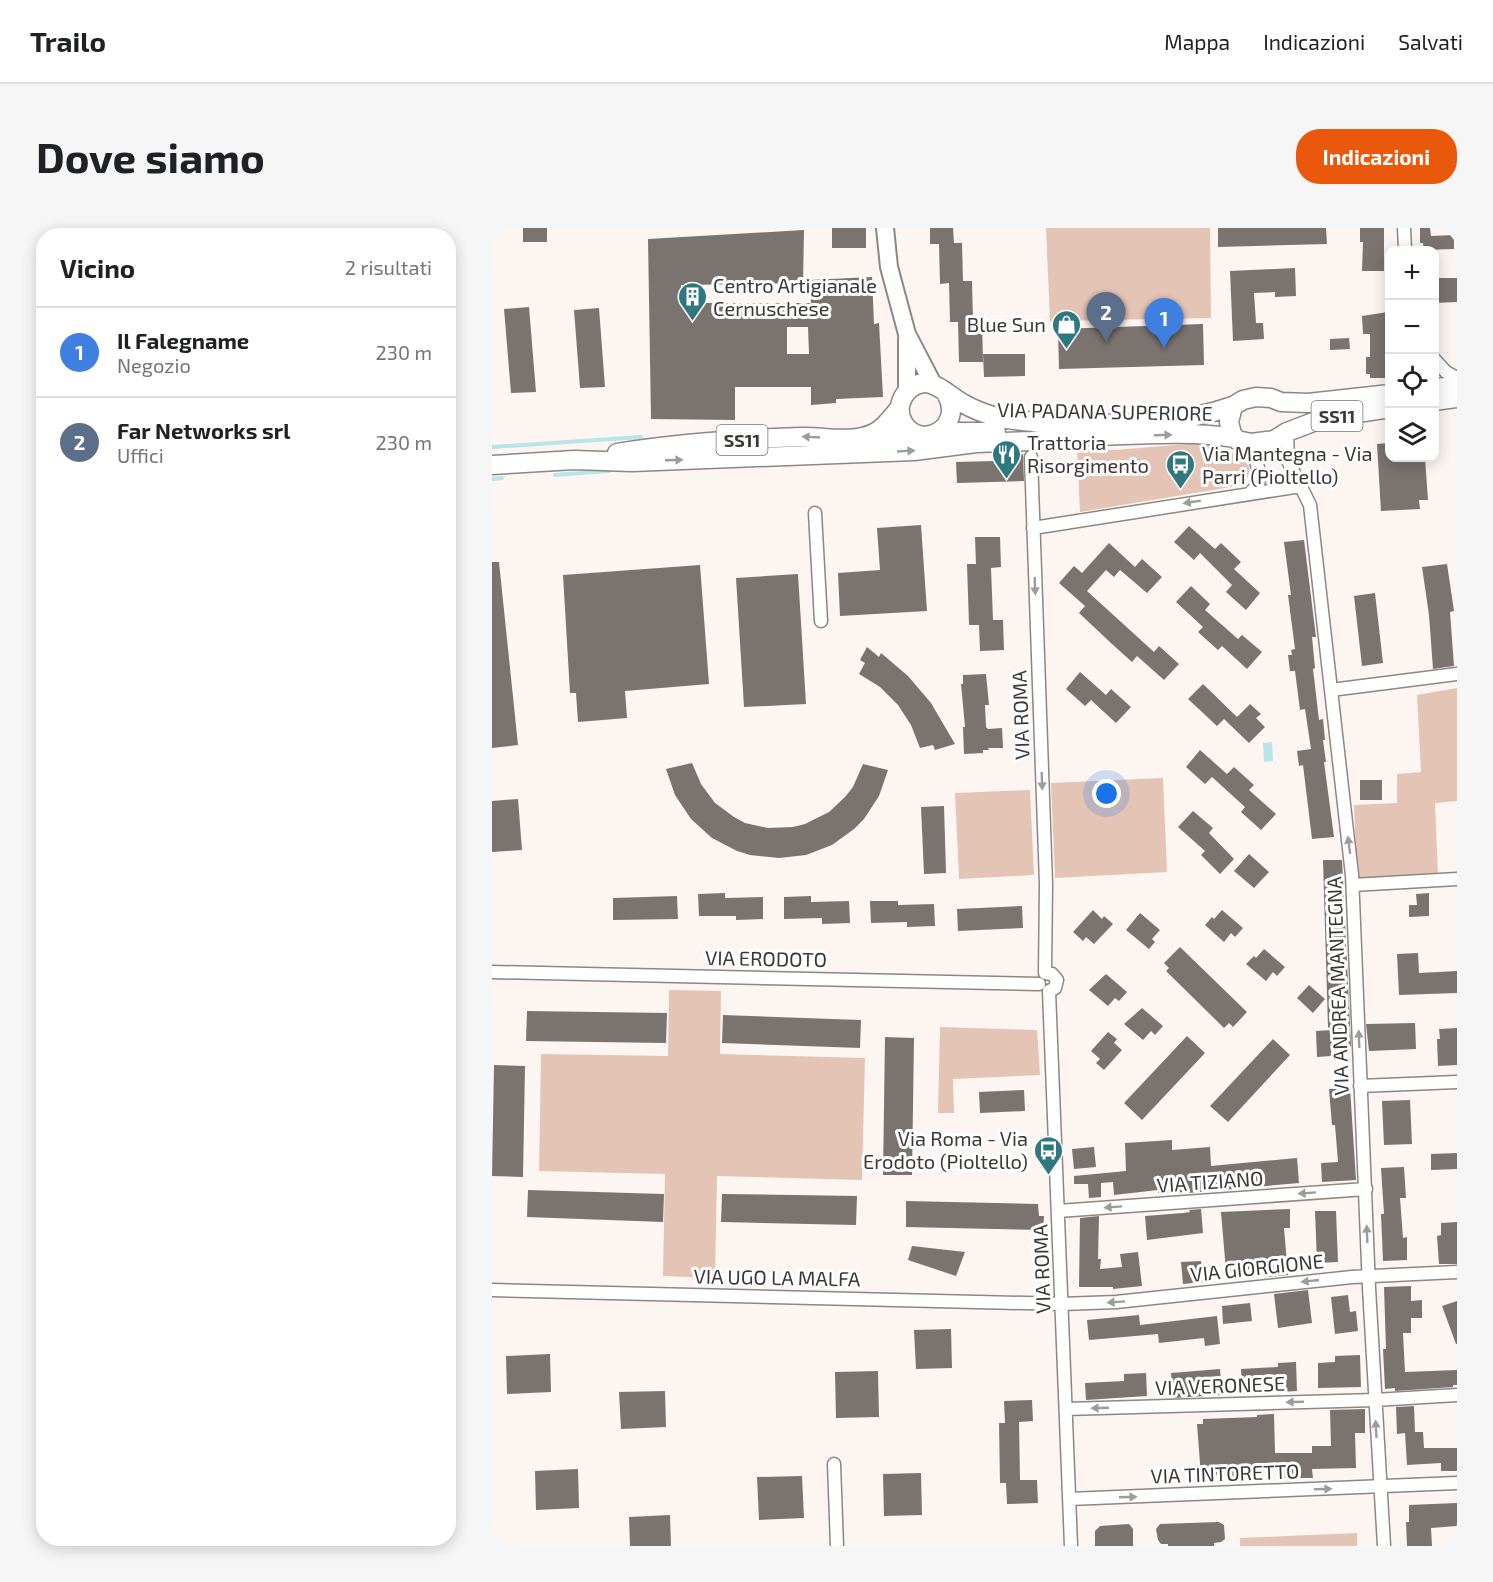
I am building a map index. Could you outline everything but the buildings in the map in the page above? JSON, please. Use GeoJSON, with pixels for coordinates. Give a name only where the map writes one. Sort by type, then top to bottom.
{"type":"FeatureCollection","features":[{"type":"Feature","properties":{"kind":"main road"},"geometry":{"type":"LineString","coordinates":[[916,434],[904,424],[903,399],[919,384],[940,389],[951,407],[946,426],[938,432]]}},
{"type":"Feature","properties":{"kind":"main road"},"geometry":{"type":"LineString","coordinates":[[1439,388],[1457,386]]}},
{"type":"Feature","properties":{"kind":"main road","name":"VIA PADANA SUPERIORE"},"geometry":{"type":"LineString","coordinates":[[940,389],[974,409],[994,416],[1050,423],[1116,424],[1179,419],[1208,414],[1233,406]]}},
{"type":"Feature","properties":{"kind":"main road","name":"SS11"},"geometry":{"type":"LineString","coordinates":[[1233,406],[1243,400],[1256,397],[1271,398],[1281,402],[1385,397]]}},
{"type":"Feature","properties":{"kind":"main road","name":"SS11"},"geometry":{"type":"LineString","coordinates":[[1241,441],[1274,440],[1287,432],[1385,398]]}},
{"type":"Feature","properties":{"kind":"main road"},"geometry":{"type":"LineString","coordinates":[[1439,400],[1457,398]]}},
{"type":"Feature","properties":{"kind":"main road","name":"SS11"},"geometry":{"type":"LineString","coordinates":[[492,465],[574,460],[666,446],[801,437],[835,439],[859,437],[879,430],[903,399]]}},
{"type":"Feature","properties":{"kind":"main road","name":"SS11"},"geometry":{"type":"LineString","coordinates":[[1281,402],[1287,410],[1287,432]]}},
{"type":"Feature","properties":{"kind":"main road"},"geometry":{"type":"LineString","coordinates":[[1233,406],[1229,422],[1241,441]]}},
{"type":"Feature","properties":{"kind":"main road","name":"VIA PADANA SUPERIORE"},"geometry":{"type":"LineString","coordinates":[[574,460],[632,462],[818,455],[900,435],[925,435],[938,432],[984,431],[1062,436],[1191,434],[1241,441]]}},
{"type":"Feature","properties":{"kind":"main road","name":"SS11"},"geometry":{"type":"LineString","coordinates":[[818,455],[914,451],[976,443],[1032,441],[1062,436]]}},
{"type":"Feature","properties":{"kind":"street"},"geometry":{"type":"LineString","coordinates":[[885,228],[889,267],[907,334],[940,389]]}},
{"type":"Feature","properties":{"kind":"street"},"geometry":{"type":"LineString","coordinates":[[1404,228],[1405,246]]}},
{"type":"Feature","properties":{"kind":"street"},"geometry":{"type":"LineString","coordinates":[[903,399],[907,334]]}},
{"type":"Feature","properties":{"kind":"street"},"geometry":{"type":"LineString","coordinates":[[1439,364],[1446,372],[1457,378]]}},
{"type":"Feature","properties":{"kind":"street","name":"VIA ANDREA MANTEGNA"},"geometry":{"type":"LineString","coordinates":[[1287,432],[1288,461],[1310,505],[1353,885],[1368,1275],[1384,1546]]}},
{"type":"Feature","properties":{"kind":"street"},"geometry":{"type":"LineString","coordinates":[[1241,441],[1254,456],[1259,474],[1258,485],[1250,493]]}},
{"type":"Feature","properties":{"kind":"street","name":"VIA ROMA"},"geometry":{"type":"LineString","coordinates":[[1031,457],[1046,884],[1044,983],[1058,1211],[1071,1546]]}},
{"type":"Feature","properties":{"kind":"street"},"geometry":{"type":"LineString","coordinates":[[1033,528],[1301,486]]}},
{"type":"Feature","properties":{"kind":"street"},"geometry":{"type":"LineString","coordinates":[[815,513],[821,621]]}},
{"type":"Feature","properties":{"kind":"street"},"geometry":{"type":"LineString","coordinates":[[1331,690],[1457,674]]}},
{"type":"Feature","properties":{"kind":"street"},"geometry":{"type":"LineString","coordinates":[[1353,885],[1457,879]]}},
{"type":"Feature","properties":{"kind":"street","name":"VIA ERODOTO"},"geometry":{"type":"LineString","coordinates":[[492,972],[1044,983]]}},
{"type":"Feature","properties":{"kind":"street"},"geometry":{"type":"LineString","coordinates":[[1360,1086],[1457,1082]]}},
{"type":"Feature","properties":{"kind":"street","name":"VIA TIZIANO"},"geometry":{"type":"LineString","coordinates":[[1058,1211],[1366,1189]]}},
{"type":"Feature","properties":{"kind":"street","name":"VIA GIORGIONE"},"geometry":{"type":"LineString","coordinates":[[1062,1304],[1116,1302],[1368,1275],[1457,1272]]}},
{"type":"Feature","properties":{"kind":"street","name":"VIA UGO LA MALFA"},"geometry":{"type":"LineString","coordinates":[[492,1290],[1062,1304]]}},
{"type":"Feature","properties":{"kind":"street","name":"VIA VERONESE"},"geometry":{"type":"LineString","coordinates":[[1066,1409],[1375,1400],[1457,1395]]}},
{"type":"Feature","properties":{"kind":"street"},"geometry":{"type":"LineString","coordinates":[[834,1464],[837,1546]]}},
{"type":"Feature","properties":{"kind":"street","name":"VIA TINTORETTO"},"geometry":{"type":"LineString","coordinates":[[1070,1499],[1457,1483]]}},
{"type":"Feature","properties":{"kind":"shaded area"},"geometry":{"type":"Polygon","coordinates":[[[1046,228],[1210,228],[1211,318],[1050,321],[1046,228]]]}},
{"type":"Feature","properties":{"kind":"shaded area"},"geometry":{"type":"Polygon","coordinates":[[[1200,443],[1230,451],[1243,459],[1250,470],[1246,479],[1231,487],[1080,512],[1077,449],[1115,450],[1200,443]]]}},
{"type":"Feature","properties":{"kind":"shaded area"},"geometry":{"type":"Polygon","coordinates":[[[1457,688],[1457,801],[1435,803],[1438,874],[1357,879],[1354,805],[1397,803],[1397,774],[1421,772],[1417,695],[1457,688]]]}},
{"type":"Feature","properties":{"kind":"shaded area"},"geometry":{"type":"Polygon","coordinates":[[[1163,778],[1167,872],[1055,878],[1051,783],[1163,778]]]}},
{"type":"Feature","properties":{"kind":"shaded area"},"geometry":{"type":"Polygon","coordinates":[[[1030,790],[1034,875],[959,879],[955,793],[1030,790]]]}},
{"type":"Feature","properties":{"kind":"shaded area"},"geometry":{"type":"Polygon","coordinates":[[[669,990],[721,991],[720,1054],[865,1058],[862,1180],[717,1176],[715,1278],[663,1276],[665,1174],[539,1171],[541,1054],[668,1056],[669,990]]]}},
{"type":"Feature","properties":{"kind":"shaded area"},"geometry":{"type":"Polygon","coordinates":[[[940,1027],[1037,1030],[1040,1075],[953,1079],[954,1113],[938,1113],[940,1027]]]}},
{"type":"Feature","properties":{"kind":"shaded area"},"geometry":{"type":"Polygon","coordinates":[[[1357,1533],[1357,1546],[1240,1546],[1240,1538],[1357,1533]]]}},
{"type":"Feature","properties":{"kind":"water"},"geometry":{"type":"Polygon","coordinates":[[[1272,742],[1273,761],[1264,762],[1263,743],[1272,742]]]}},
{"type":"Feature","properties":{"kind":"waterway"},"geometry":{"type":"LineString","coordinates":[[492,447],[641,437]]}},
{"type":"Feature","properties":{"kind":"waterway"},"geometry":{"type":"LineString","coordinates":[[555,475],[609,471]]}},
{"type":"Feature","properties":{"kind":"waterway"},"geometry":{"type":"LineString","coordinates":[[492,479],[502,478]]}},
{"type":"Feature","properties":{"kind":"place","name":"Centro Artigianale Cernuschese"},"geometry":{"type":"Point","coordinates":[692,322]}},
{"type":"Feature","properties":{"kind":"place","name":"Far Networks srl"},"geometry":{"type":"Point","coordinates":[1106,342]}},
{"type":"Feature","properties":{"kind":"place","name":"Il Falegname"},"geometry":{"type":"Point","coordinates":[1164,348]}},
{"type":"Feature","properties":{"kind":"place","name":"Blue Sun"},"geometry":{"type":"Point","coordinates":[1067,350]}},
{"type":"Feature","properties":{"kind":"place","name":"Trattoria Risorgimento"},"geometry":{"type":"Point","coordinates":[1006,480]}},
{"type":"Feature","properties":{"kind":"place","name":"Via Mantegna - Via Parri (Pioltello)"},"geometry":{"type":"Point","coordinates":[1181,490]}},
{"type":"Feature","properties":{"kind":"place","name":"Via Roma - Via Erodoto (Pioltello)"},"geometry":{"type":"Point","coordinates":[1049,1176]}}]}
